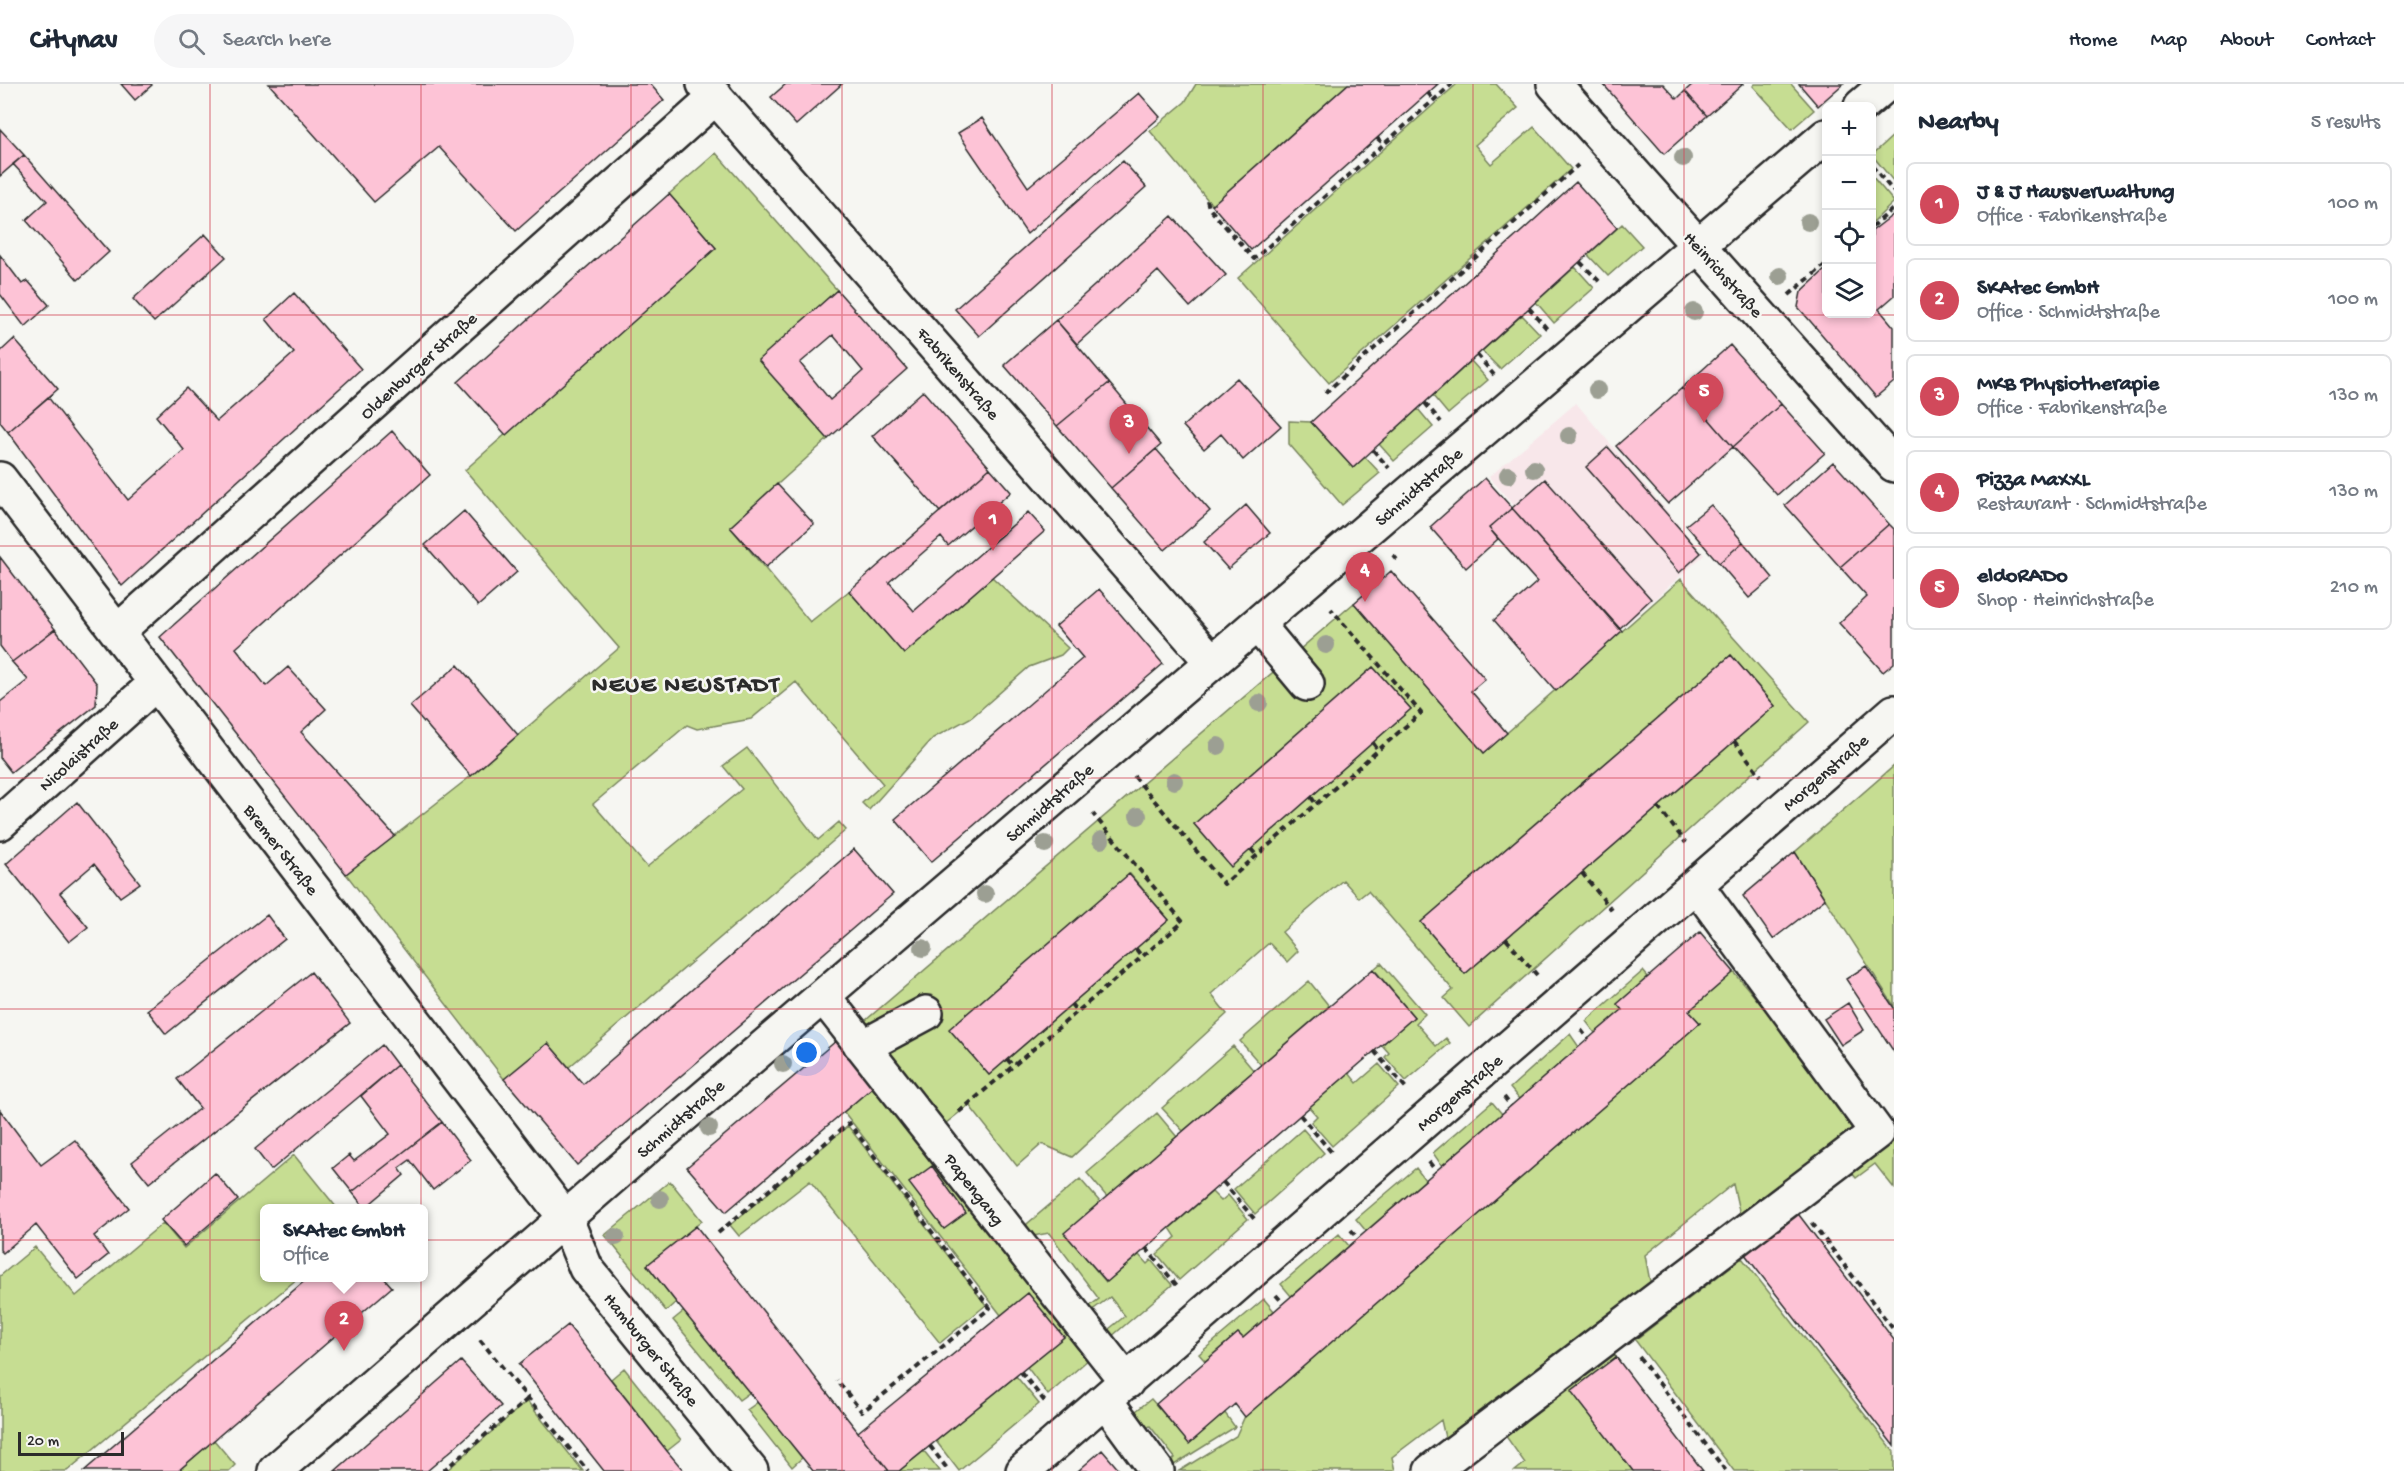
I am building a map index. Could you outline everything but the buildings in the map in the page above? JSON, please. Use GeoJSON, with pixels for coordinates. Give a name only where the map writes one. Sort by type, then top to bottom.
{"type":"FeatureCollection","features":[{"type":"Feature","properties":{"kind":"street","name":"Heinrichstraße"},"geometry":{"type":"LineString","coordinates":[[1554,84],[1894,465]]}},
{"type":"Feature","properties":{"kind":"street"},"geometry":{"type":"LineString","coordinates":[[1866,102],[1887,84]]}},
{"type":"Feature","properties":{"kind":"street","name":"Oldenburger Straße"},"geometry":{"type":"LineString","coordinates":[[118,631],[710,90]]}},
{"type":"Feature","properties":{"kind":"street","name":"Fabrikenstraße"},"geometry":{"type":"LineString","coordinates":[[710,90],[1212,662]]}},
{"type":"Feature","properties":{"kind":"street","name":"Schmidtstraße"},"geometry":{"type":"LineString","coordinates":[[275,1471],[823,996],[1822,140]]}},
{"type":"Feature","properties":{"kind":"street","name":"Bremer Straße"},"geometry":{"type":"LineString","coordinates":[[0,479],[566,1219]]}},
{"type":"Feature","properties":{"kind":"street"},"geometry":{"type":"LineString","coordinates":[[1257,624],[1307,684]]}},
{"type":"Feature","properties":{"kind":"street","name":"Nicolaistraße"},"geometry":{"type":"LineString","coordinates":[[0,823],[155,684]]}},
{"type":"Feature","properties":{"kind":"street","name":"Morgenstraße"},"geometry":{"type":"LineString","coordinates":[[1023,1471],[1894,712]]}},
{"type":"Feature","properties":{"kind":"street"},"geometry":{"type":"LineString","coordinates":[[1431,1471],[1877,1132],[1696,885]]}},
{"type":"Feature","properties":{"kind":"street","name":"Papengang"},"geometry":{"type":"LineString","coordinates":[[823,996],[933,1135],[1116,1391],[1157,1471]]}},
{"type":"Feature","properties":{"kind":"street"},"geometry":{"type":"LineString","coordinates":[[860,1044],[872,1042],[926,1013]]}},
{"type":"Feature","properties":{"kind":"street","name":"Hamburger Straße"},"geometry":{"type":"LineString","coordinates":[[566,1219],[586,1268],[751,1471]]}},
{"type":"Feature","properties":{"kind":"path"},"geometry":{"type":"LineString","coordinates":[[1207,200],[1209,208],[1254,259],[1452,84]]}},
{"type":"Feature","properties":{"kind":"path"},"geometry":{"type":"LineString","coordinates":[[1428,93],[1434,100]]}},
{"type":"Feature","properties":{"kind":"path"},"geometry":{"type":"LineString","coordinates":[[1377,138],[1384,144]]}},
{"type":"Feature","properties":{"kind":"path"},"geometry":{"type":"LineString","coordinates":[[1325,393],[1578,165]]}},
{"type":"Feature","properties":{"kind":"path"},"geometry":{"type":"LineString","coordinates":[[1876,171],[1894,192]]}},
{"type":"Feature","properties":{"kind":"path"},"geometry":{"type":"LineString","coordinates":[[1324,185],[1330,192]]}},
{"type":"Feature","properties":{"kind":"path"},"geometry":{"type":"LineString","coordinates":[[1876,224],[1894,208]]}},
{"type":"Feature","properties":{"kind":"path"},"geometry":{"type":"LineString","coordinates":[[1272,231],[1278,238]]}},
{"type":"Feature","properties":{"kind":"path"},"geometry":{"type":"LineString","coordinates":[[1580,262],[1596,277]]}},
{"type":"Feature","properties":{"kind":"path"},"geometry":{"type":"LineString","coordinates":[[1787,297],[1822,268]]}},
{"type":"Feature","properties":{"kind":"path"},"geometry":{"type":"LineString","coordinates":[[1529,308],[1542,324]]}},
{"type":"Feature","properties":{"kind":"path"},"geometry":{"type":"LineString","coordinates":[[1477,356],[1489,369]]}},
{"type":"Feature","properties":{"kind":"path"},"geometry":{"type":"LineString","coordinates":[[1425,403],[1436,416]]}},
{"type":"Feature","properties":{"kind":"path"},"geometry":{"type":"LineString","coordinates":[[1373,450],[1383,461]]}},
{"type":"Feature","properties":{"kind":"path"},"geometry":{"type":"LineString","coordinates":[[1393,555],[1398,561]]}},
{"type":"Feature","properties":{"kind":"path"},"geometry":{"type":"LineString","coordinates":[[1134,776],[1224,884],[1421,713],[1331,609]]}},
{"type":"Feature","properties":{"kind":"path"},"geometry":{"type":"LineString","coordinates":[[1734,741],[1761,776]]}},
{"type":"Feature","properties":{"kind":"path"},"geometry":{"type":"LineString","coordinates":[[1373,743],[1378,750]]}},
{"type":"Feature","properties":{"kind":"path"},"geometry":{"type":"LineString","coordinates":[[1311,797],[1316,804]]}},
{"type":"Feature","properties":{"kind":"path"},"geometry":{"type":"LineString","coordinates":[[1658,807],[1686,843]]}},
{"type":"Feature","properties":{"kind":"path"},"geometry":{"type":"LineString","coordinates":[[933,1135],[1183,922],[1093,814]]}},
{"type":"Feature","properties":{"kind":"path"},"geometry":{"type":"LineString","coordinates":[[1251,849],[1257,856]]}},
{"type":"Feature","properties":{"kind":"path"},"geometry":{"type":"LineString","coordinates":[[1582,873],[1612,910]]}},
{"type":"Feature","properties":{"kind":"path"},"geometry":{"type":"LineString","coordinates":[[1506,939],[1537,975]]}},
{"type":"Feature","properties":{"kind":"path"},"geometry":{"type":"LineString","coordinates":[[1136,949],[1142,957]]}},
{"type":"Feature","properties":{"kind":"path"},"geometry":{"type":"LineString","coordinates":[[1071,1004],[1077,1012]]}},
{"type":"Feature","properties":{"kind":"path"},"geometry":{"type":"LineString","coordinates":[[1374,1051],[1406,1088]]}},
{"type":"Feature","properties":{"kind":"path"},"geometry":{"type":"LineString","coordinates":[[1007,1059],[1013,1066]]}},
{"type":"Feature","properties":{"kind":"path"},"geometry":{"type":"LineString","coordinates":[[1300,1115],[1332,1154]]}},
{"type":"Feature","properties":{"kind":"path"},"geometry":{"type":"LineString","coordinates":[[718,1233],[849,1123],[990,1308],[862,1412],[837,1380]]}},
{"type":"Feature","properties":{"kind":"path"},"geometry":{"type":"LineString","coordinates":[[1223,1182],[1256,1221]]}},
{"type":"Feature","properties":{"kind":"path"},"geometry":{"type":"LineString","coordinates":[[1792,1197],[1894,1330]]}},
{"type":"Feature","properties":{"kind":"path"},"geometry":{"type":"LineString","coordinates":[[1146,1248],[1179,1288]]}},
{"type":"Feature","properties":{"kind":"path"},"geometry":{"type":"LineString","coordinates":[[1617,1329],[1726,1471]]}},
{"type":"Feature","properties":{"kind":"path"},"geometry":{"type":"LineString","coordinates":[[479,1339],[530,1397],[588,1471]]}},
{"type":"Feature","properties":{"kind":"path"},"geometry":{"type":"LineString","coordinates":[[1021,1372],[1046,1403]]}},
{"type":"Feature","properties":{"kind":"path"},"geometry":{"type":"LineString","coordinates":[[442,1471],[530,1397]]}},
{"type":"Feature","properties":{"kind":"path"},"geometry":{"type":"LineString","coordinates":[[930,1446],[950,1471]]}},
{"type":"Feature","properties":{"kind":"shaded area"},"geometry":{"type":"Polygon","coordinates":[[[1576,403],[1704,555],[1622,628],[1489,477],[1576,403]]]}},
{"type":"Feature","properties":{"kind":"green space"},"geometry":{"type":"Polygon","coordinates":[[[1196,84],[1348,84],[1212,205],[1150,131],[1185,102],[1196,84]]]}},
{"type":"Feature","properties":{"kind":"green space"},"geometry":{"type":"Polygon","coordinates":[[[1457,84],[1496,84],[1518,108],[1475,145],[1491,164],[1534,127],[1571,169],[1329,383],[1238,278],[1457,84]]]}},
{"type":"Feature","properties":{"kind":"green space"},"geometry":{"type":"Polygon","coordinates":[[[1755,84],[1791,84],[1814,110],[1792,129],[1753,86],[1755,84]]]}},
{"type":"Feature","properties":{"kind":"green space"},"geometry":{"type":"Polygon","coordinates":[[[1894,135],[1894,182],[1876,160],[1876,151],[1894,135]]]}},
{"type":"Feature","properties":{"kind":"green space"},"geometry":{"type":"Polygon","coordinates":[[[716,153],[837,290],[759,360],[828,439],[730,527],[810,622],[849,591],[904,654],[992,577],[1068,648],[1061,655],[1029,667],[972,717],[933,738],[869,810],[862,803],[883,784],[796,682],[751,719],[697,729],[687,725],[593,804],[647,867],[742,789],[723,766],[747,748],[818,840],[839,822],[846,830],[569,1067],[548,1043],[504,1079],[346,874],[471,776],[619,648],[465,470],[716,248],[669,194],[716,153]]]}},
{"type":"Feature","properties":{"kind":"green space"},"geometry":{"type":"Polygon","coordinates":[[[1876,181],[1894,202],[1876,219],[1876,181]]]}},
{"type":"Feature","properties":{"kind":"green space"},"geometry":{"type":"Polygon","coordinates":[[[1622,224],[1642,246],[1608,276],[1588,255],[1622,224]]]}},
{"type":"Feature","properties":{"kind":"green space"},"geometry":{"type":"Polygon","coordinates":[[[1575,267],[1594,288],[1554,323],[1536,302],[1575,267]]]}},
{"type":"Feature","properties":{"kind":"green space"},"geometry":{"type":"Polygon","coordinates":[[[1522,315],[1540,334],[1500,369],[1482,351],[1522,315]]]}},
{"type":"Feature","properties":{"kind":"green space"},"geometry":{"type":"Polygon","coordinates":[[[1471,361],[1488,380],[1448,414],[1433,396],[1471,361]]]}},
{"type":"Feature","properties":{"kind":"green space"},"geometry":{"type":"Polygon","coordinates":[[[1418,409],[1433,427],[1394,461],[1379,444],[1418,409]]]}},
{"type":"Feature","properties":{"kind":"green space"},"geometry":{"type":"Polygon","coordinates":[[[1289,421],[1311,422],[1353,468],[1365,457],[1380,473],[1342,505],[1289,444],[1289,421]]]}},
{"type":"Feature","properties":{"kind":"green space"},"geometry":{"type":"Polygon","coordinates":[[[1681,579],[1809,722],[1469,1027],[1444,998],[1453,990],[1368,891],[1359,898],[1343,880],[1282,932],[1298,951],[1287,962],[1269,943],[1211,994],[1227,1014],[1072,1157],[1042,1144],[1017,1166],[969,1105],[941,1127],[859,1026],[1354,603],[1484,753],[1681,579]],[[1731,655],[1421,922],[1465,974],[1775,706],[1731,655]],[[1373,667],[1194,824],[1231,866],[1411,709],[1373,667]],[[1130,874],[950,1029],[989,1075],[1169,920],[1130,874]]]}},
{"type":"Feature","properties":{"kind":"green space"},"geometry":{"type":"Polygon","coordinates":[[[1894,766],[1894,1006],[1795,852],[1894,766]]]}},
{"type":"Feature","properties":{"kind":"green space"},"geometry":{"type":"Polygon","coordinates":[[[1381,963],[1425,1014],[1416,1023],[1436,1046],[1446,1038],[1450,1043],[1406,1081],[1385,1057],[1389,1053],[1382,1045],[1414,1017],[1374,969],[1381,963]]]}},
{"type":"Feature","properties":{"kind":"green space"},"geometry":{"type":"Polygon","coordinates":[[[1643,971],[1648,977],[1617,1004],[1622,1010],[1595,1033],[1586,1021],[1643,971]]]}},
{"type":"Feature","properties":{"kind":"green space"},"geometry":{"type":"Polygon","coordinates":[[[1734,972],[1864,1128],[1741,1220],[1733,1184],[1645,1255],[1652,1292],[1448,1451],[1441,1420],[1392,1457],[1395,1471],[1179,1471],[1236,1436],[1245,1416],[1700,1023],[1689,1011],[1734,972]]]}},
{"type":"Feature","properties":{"kind":"green space"},"geometry":{"type":"Polygon","coordinates":[[[1309,981],[1329,1006],[1261,1065],[1240,1041],[1309,981]]]}},
{"type":"Feature","properties":{"kind":"green space"},"geometry":{"type":"Polygon","coordinates":[[[1570,1034],[1579,1047],[1519,1099],[1510,1088],[1570,1034]]]}},
{"type":"Feature","properties":{"kind":"green space"},"geometry":{"type":"Polygon","coordinates":[[[1233,1046],[1254,1071],[1183,1131],[1162,1108],[1233,1046]]]}},
{"type":"Feature","properties":{"kind":"green space"},"geometry":{"type":"Polygon","coordinates":[[[1379,1064],[1399,1087],[1332,1146],[1311,1122],[1317,1116],[1309,1107],[1349,1073],[1357,1083],[1379,1064]]]}},
{"type":"Feature","properties":{"kind":"green space"},"geometry":{"type":"Polygon","coordinates":[[[874,1086],[1090,1358],[1048,1395],[1027,1367],[1064,1337],[1001,1315],[844,1112],[874,1086]]]}},
{"type":"Feature","properties":{"kind":"green space"},"geometry":{"type":"Polygon","coordinates":[[[1492,1102],[1502,1114],[1442,1166],[1433,1153],[1492,1102]]]}},
{"type":"Feature","properties":{"kind":"green space"},"geometry":{"type":"Polygon","coordinates":[[[1157,1113],[1177,1137],[1107,1197],[1087,1173],[1157,1113]]]}},
{"type":"Feature","properties":{"kind":"green space"},"geometry":{"type":"Polygon","coordinates":[[[848,1126],[986,1305],[940,1343],[810,1181],[739,1236],[730,1225],[848,1126]]]}},
{"type":"Feature","properties":{"kind":"green space"},"geometry":{"type":"Polygon","coordinates":[[[1303,1129],[1324,1153],[1255,1214],[1234,1189],[1303,1129]]]}},
{"type":"Feature","properties":{"kind":"green space"},"geometry":{"type":"Polygon","coordinates":[[[1894,1140],[1894,1188],[1875,1164],[1856,1178],[1852,1173],[1894,1140]]]}},
{"type":"Feature","properties":{"kind":"green space"},"geometry":{"type":"Polygon","coordinates":[[[294,1155],[334,1204],[260,1204],[260,1282],[293,1282],[67,1471],[0,1471],[0,1276],[35,1247],[76,1296],[163,1223],[184,1248],[294,1155]]]}},
{"type":"Feature","properties":{"kind":"green space"},"geometry":{"type":"Polygon","coordinates":[[[1416,1168],[1425,1180],[1366,1231],[1356,1219],[1416,1168]]]}},
{"type":"Feature","properties":{"kind":"green space"},"geometry":{"type":"Polygon","coordinates":[[[1080,1179],[1100,1202],[1065,1233],[1106,1282],[1139,1255],[1147,1264],[1151,1260],[1172,1285],[1104,1343],[1099,1337],[1125,1316],[1110,1297],[1083,1317],[1080,1313],[1099,1299],[1049,1233],[1022,1238],[1027,1224],[1080,1179]]]}},
{"type":"Feature","properties":{"kind":"green space"},"geometry":{"type":"Polygon","coordinates":[[[670,1181],[702,1221],[647,1265],[676,1302],[666,1311],[605,1235],[670,1181]]]}},
{"type":"Feature","properties":{"kind":"green space"},"geometry":{"type":"Polygon","coordinates":[[[1212,1192],[1221,1201],[1228,1195],[1248,1219],[1179,1280],[1157,1254],[1176,1237],[1170,1228],[1212,1192]]]}},
{"type":"Feature","properties":{"kind":"green space"},"geometry":{"type":"Polygon","coordinates":[[[1339,1234],[1349,1246],[1291,1296],[1281,1284],[1339,1234]]]}},
{"type":"Feature","properties":{"kind":"green space"},"geometry":{"type":"Polygon","coordinates":[[[1742,1258],[1894,1452],[1894,1471],[1734,1471],[1635,1340],[1742,1258]]]}},
{"type":"Feature","properties":{"kind":"green space"},"geometry":{"type":"Polygon","coordinates":[[[1264,1299],[1274,1311],[1243,1338],[1238,1333],[1205,1361],[1199,1354],[1264,1299]]]}},
{"type":"Feature","properties":{"kind":"green space"},"geometry":{"type":"Polygon","coordinates":[[[684,1311],[750,1392],[739,1400],[673,1320],[684,1311]]]}},
{"type":"Feature","properties":{"kind":"green space"},"geometry":{"type":"Polygon","coordinates":[[[1608,1345],[1616,1357],[1572,1392],[1633,1471],[1515,1471],[1525,1463],[1500,1428],[1608,1345]]]}},
{"type":"Feature","properties":{"kind":"green space"},"geometry":{"type":"Polygon","coordinates":[[[624,1368],[681,1440],[667,1451],[611,1379],[624,1368]]]}},
{"type":"Feature","properties":{"kind":"green space"},"geometry":{"type":"Polygon","coordinates":[[[1016,1376],[1039,1404],[959,1471],[936,1441],[1016,1376]]]}},
{"type":"Feature","properties":{"kind":"green space"},"geometry":{"type":"Polygon","coordinates":[[[1151,1399],[1189,1443],[1225,1413],[1235,1427],[1166,1470],[1164,1468],[1175,1458],[1150,1426],[1138,1434],[1131,1415],[1151,1399]]]}},
{"type":"Feature","properties":{"kind":"green space"},"geometry":{"type":"Polygon","coordinates":[[[527,1401],[583,1471],[446,1471],[527,1401]]]}},
{"type":"Feature","properties":{"kind":"green space"},"geometry":{"type":"Polygon","coordinates":[[[758,1402],[802,1458],[792,1467],[747,1410],[758,1402]]]}},
{"type":"Feature","properties":{"kind":"green space"},"geometry":{"type":"Polygon","coordinates":[[[214,1440],[235,1465],[229,1471],[178,1471],[214,1440]]]}},
{"type":"Feature","properties":{"kind":"green space"},"geometry":{"type":"Polygon","coordinates":[[[924,1451],[940,1471],[899,1471],[924,1451]]]}},
{"type":"Feature","properties":{"kind":"place","name":"eldoRADo"},"geometry":{"type":"Point","coordinates":[1704,423]}},
{"type":"Feature","properties":{"kind":"place","name":"MKB Physiotherapie"},"geometry":{"type":"Point","coordinates":[1129,454]}},
{"type":"Feature","properties":{"kind":"place","name":"J & J Hausverwaltung"},"geometry":{"type":"Point","coordinates":[993,551]}},
{"type":"Feature","properties":{"kind":"place","name":"Pizza MaXXL"},"geometry":{"type":"Point","coordinates":[1365,602]}},
{"type":"Feature","properties":{"kind":"place","name":"SKAtec GmbH"},"geometry":{"type":"Point","coordinates":[344,1351]}},
{"type":"Feature","properties":{"kind":"district","name":"NEUE NEUSTADT"},"geometry":{"type":"Point","coordinates":[686,683]}}]}
